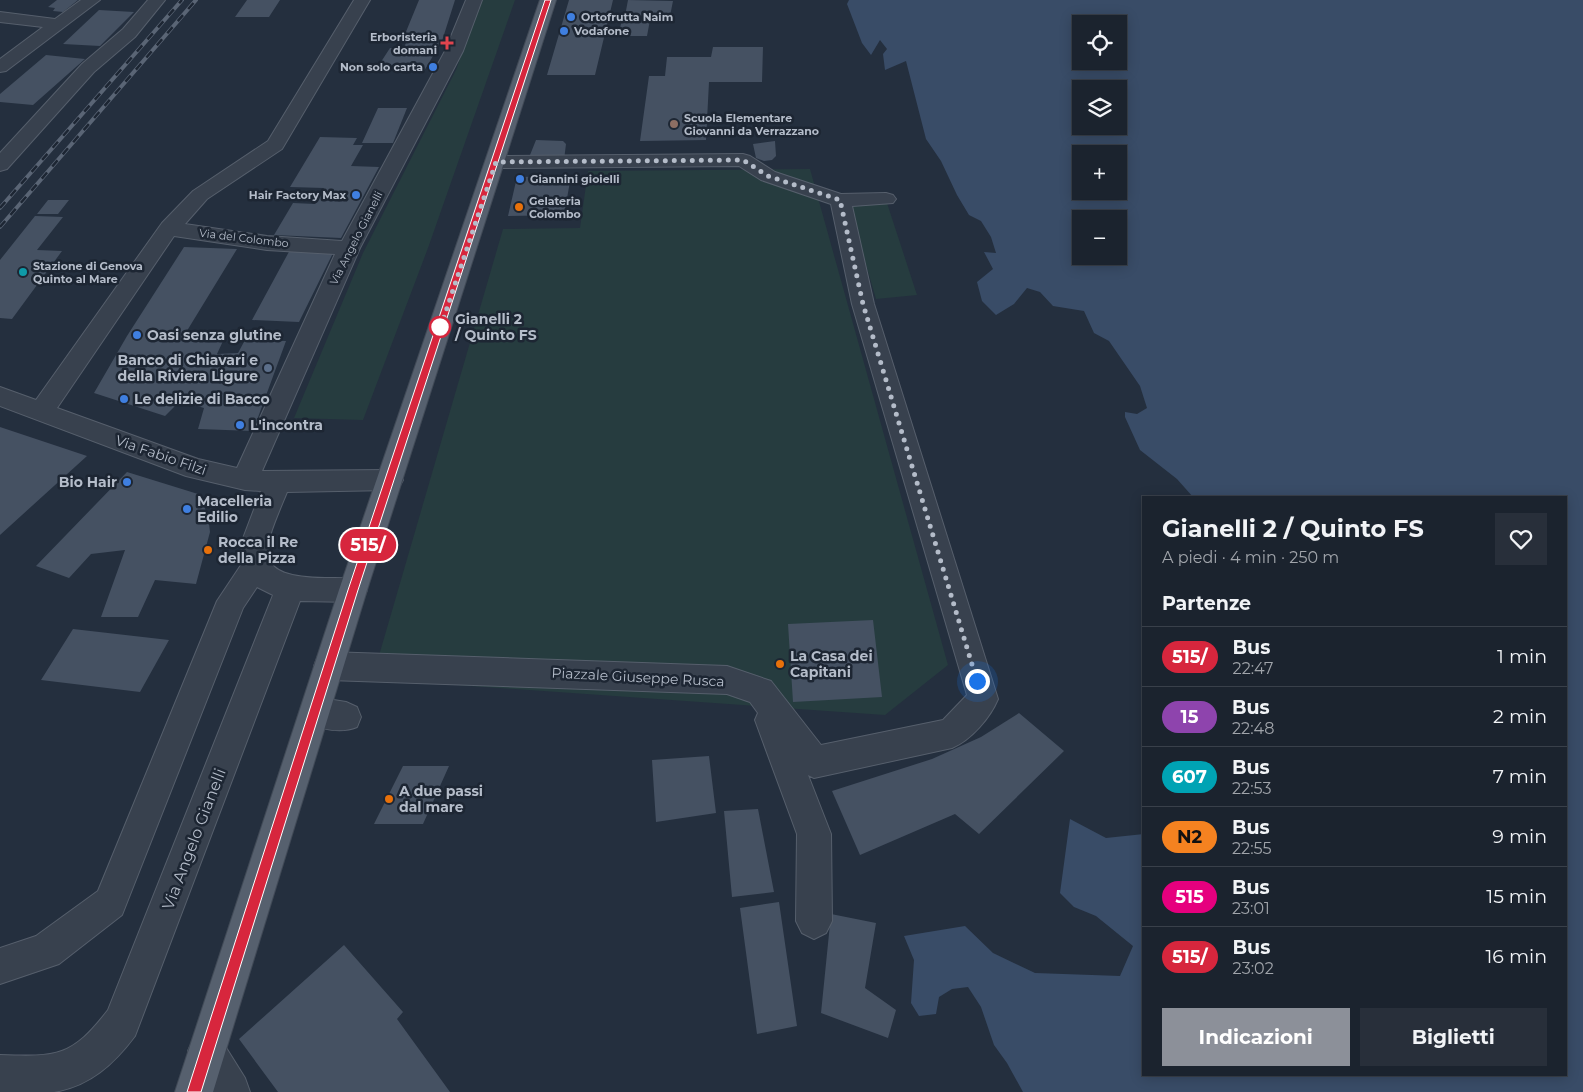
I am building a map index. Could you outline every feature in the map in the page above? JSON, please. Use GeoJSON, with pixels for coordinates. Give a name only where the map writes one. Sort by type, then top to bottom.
{"type":"FeatureCollection","features":[{"type":"Feature","properties":{"kind":"main road"},"geometry":{"type":"LineString","coordinates":[[194,1092],[207,1051],[331,715],[329,666],[548,0]]}},
{"type":"Feature","properties":{"kind":"street"},"geometry":{"type":"LineString","coordinates":[[0,67],[92,0]]}},
{"type":"Feature","properties":{"kind":"street"},"geometry":{"type":"LineString","coordinates":[[0,165],[88,68],[129,33],[157,0]]}},
{"type":"Feature","properties":{"kind":"street"},"geometry":{"type":"LineString","coordinates":[[41,412],[169,228],[200,196],[275,145],[362,0]]}},
{"type":"Feature","properties":{"kind":"street","name":"Via Angelo Gianelli"},"geometry":{"type":"LineString","coordinates":[[245,480],[349,248],[454,51],[474,0]]}},
{"type":"Feature","properties":{"kind":"street"},"geometry":{"type":"LineString","coordinates":[[0,17],[57,24]]}},
{"type":"Feature","properties":{"kind":"street"},"geometry":{"type":"LineString","coordinates":[[496,162],[743,160],[768,176],[840,200],[886,199]]}},
{"type":"Feature","properties":{"kind":"street"},"geometry":{"type":"LineString","coordinates":[[760,690],[814,762],[952,733],[982,699],[863,304],[840,200]]}},
{"type":"Feature","properties":{"kind":"street","name":"Via del Colombo"},"geometry":{"type":"LineString","coordinates":[[169,228],[267,244],[349,248]]}},
{"type":"Feature","properties":{"kind":"street","name":"Via Fabio Filzi"},"geometry":{"type":"LineString","coordinates":[[0,396],[195,469],[245,480],[278,482],[390,480]]}},
{"type":"Feature","properties":{"kind":"street"},"geometry":{"type":"LineString","coordinates":[[0,966],[46,951],[110,902],[231,601],[255,568],[254,552],[257,536],[278,482]]}},
{"type":"Feature","properties":{"kind":"street"},"geometry":{"type":"LineString","coordinates":[[255,568],[267,580],[290,589],[353,590]]}},
{"type":"Feature","properties":{"kind":"street","name":"Via Angelo Gianelli"},"geometry":{"type":"LineString","coordinates":[[0,1074],[67,1081],[108,1043],[122,1023],[290,589]]}},
{"type":"Feature","properties":{"kind":"street","name":"Piazzale Giuseppe Rusca"},"geometry":{"type":"LineString","coordinates":[[329,666],[727,680],[760,690]]}},
{"type":"Feature","properties":{"kind":"street"},"geometry":{"type":"LineString","coordinates":[[760,690],[814,834],[814,921]]}},
{"type":"Feature","properties":{"kind":"street"},"geometry":{"type":"LineString","coordinates":[[207,1051],[232,1092]]}},
{"type":"Feature","properties":{"kind":"green space"},"geometry":{"type":"Polygon","coordinates":[[[481,0],[515,0],[428,248],[363,420],[294,418],[363,253],[456,70],[481,0]]]}},
{"type":"Feature","properties":{"kind":"green space"},"geometry":{"type":"Polygon","coordinates":[[[810,169],[948,665],[885,715],[414,682],[378,659],[503,229],[580,228],[588,171],[810,169]]]}},
{"type":"Feature","properties":{"kind":"green space"},"geometry":{"type":"Polygon","coordinates":[[[887,203],[917,295],[876,299],[849,206],[887,203]]]}},
{"type":"Feature","properties":{"kind":"water"},"geometry":{"type":"Polygon","coordinates":[[[849,0],[1583,0],[1583,1092],[1023,1092],[1007,1063],[994,1045],[981,1007],[968,987],[952,989],[939,997],[936,1014],[919,1016],[911,1003],[914,960],[904,936],[965,926],[993,953],[1035,973],[1120,976],[1133,946],[1096,916],[1074,907],[1060,893],[1070,819],[1106,838],[1142,834],[1142,1076],[1567,1076],[1567,496],[1192,496],[1177,479],[1140,450],[1125,417],[1125,412],[1137,414],[1147,408],[1140,386],[1109,341],[1094,333],[1084,311],[1053,306],[1040,292],[1027,288],[1014,304],[996,315],[982,301],[977,282],[993,269],[984,252],[996,253],[991,237],[981,221],[969,215],[941,161],[926,139],[906,61],[885,70],[883,54],[887,49],[880,40],[871,55],[862,43],[847,4],[849,0]]]}},
{"type":"Feature","properties":{"kind":"building"},"geometry":{"type":"Polygon","coordinates":[[[57,0],[78,0],[63,12],[53,11],[55,8],[48,7],[57,0]]]}},
{"type":"Feature","properties":{"kind":"building"},"geometry":{"type":"Polygon","coordinates":[[[247,0],[280,0],[269,17],[235,17],[247,0]]]}},
{"type":"Feature","properties":{"kind":"building"},"geometry":{"type":"Polygon","coordinates":[[[419,0],[455,0],[442,41],[424,71],[377,68],[390,48],[403,49],[408,39],[403,39],[419,0]]]}},
{"type":"Feature","properties":{"kind":"building"},"geometry":{"type":"Polygon","coordinates":[[[569,0],[613,0],[595,75],[547,75],[569,0]]]}},
{"type":"Feature","properties":{"kind":"building"},"geometry":{"type":"Polygon","coordinates":[[[628,0],[673,1],[670,16],[625,16],[628,0]]]}},
{"type":"Feature","properties":{"kind":"building"},"geometry":{"type":"Polygon","coordinates":[[[99,10],[134,12],[100,46],[63,44],[99,10]]]}},
{"type":"Feature","properties":{"kind":"building"},"geometry":{"type":"Polygon","coordinates":[[[622,20],[650,20],[647,36],[618,36],[622,20]]]}},
{"type":"Feature","properties":{"kind":"building","name":"Scuola Elementare Giovanni da Verrazzano"},"geometry":{"type":"Polygon","coordinates":[[[713,47],[763,47],[762,82],[709,82],[706,140],[640,141],[649,76],[665,76],[667,57],[711,57],[713,47]]]}},
{"type":"Feature","properties":{"kind":"building"},"geometry":{"type":"Polygon","coordinates":[[[46,55],[85,59],[33,105],[0,102],[0,94],[46,55]]]}},
{"type":"Feature","properties":{"kind":"building"},"geometry":{"type":"Polygon","coordinates":[[[378,108],[407,108],[393,143],[362,143],[378,108]]]}},
{"type":"Feature","properties":{"kind":"building"},"geometry":{"type":"Polygon","coordinates":[[[320,137],[357,138],[353,145],[363,145],[351,166],[379,167],[341,238],[274,235],[293,203],[315,204],[324,188],[290,187],[320,137]]]}},
{"type":"Feature","properties":{"kind":"building"},"geometry":{"type":"Polygon","coordinates":[[[536,140],[563,141],[566,144],[564,160],[528,160],[536,140]]]}},
{"type":"Feature","properties":{"kind":"building"},"geometry":{"type":"Polygon","coordinates":[[[775,141],[776,156],[772,160],[764,161],[756,158],[753,144],[775,141]]]}},
{"type":"Feature","properties":{"kind":"building"},"geometry":{"type":"Polygon","coordinates":[[[571,176],[564,215],[508,216],[517,177],[571,176]]]}},
{"type":"Feature","properties":{"kind":"building"},"geometry":{"type":"Polygon","coordinates":[[[48,200],[69,200],[58,214],[37,214],[48,200]]]}},
{"type":"Feature","properties":{"kind":"building","name":"Stazione di Genova Quinto al Mare"},"geometry":{"type":"Polygon","coordinates":[[[35,216],[63,217],[37,250],[62,251],[12,319],[0,318],[0,260],[35,216]]]}},
{"type":"Feature","properties":{"kind":"building"},"geometry":{"type":"Polygon","coordinates":[[[184,247],[237,249],[182,339],[223,341],[217,354],[238,353],[245,340],[286,341],[253,431],[198,429],[204,408],[180,401],[165,416],[94,393],[127,336],[184,247]]]}},
{"type":"Feature","properties":{"kind":"building"},"geometry":{"type":"Polygon","coordinates":[[[291,248],[335,249],[299,322],[252,320],[291,248]]]}},
{"type":"Feature","properties":{"kind":"building"},"geometry":{"type":"Polygon","coordinates":[[[0,427],[87,456],[0,535],[0,427]]]}},
{"type":"Feature","properties":{"kind":"building"},"geometry":{"type":"Polygon","coordinates":[[[127,472],[198,494],[208,515],[210,532],[196,584],[155,580],[138,617],[101,617],[125,550],[91,554],[69,578],[36,566],[127,472]]]}},
{"type":"Feature","properties":{"kind":"building"},"geometry":{"type":"Polygon","coordinates":[[[873,620],[882,697],[793,702],[788,624],[873,620]]]}},
{"type":"Feature","properties":{"kind":"building"},"geometry":{"type":"Polygon","coordinates":[[[73,629],[169,640],[140,692],[41,680],[73,629]]]}},
{"type":"Feature","properties":{"kind":"building"},"geometry":{"type":"Polygon","coordinates":[[[1019,713],[1064,751],[979,834],[955,814],[860,855],[832,791],[932,759],[981,737],[1019,713]]]}},
{"type":"Feature","properties":{"kind":"building"},"geometry":{"type":"Polygon","coordinates":[[[709,756],[716,813],[656,822],[652,760],[709,756]]]}},
{"type":"Feature","properties":{"kind":"building"},"geometry":{"type":"Polygon","coordinates":[[[403,766],[449,766],[423,824],[374,824],[403,766]]]}},
{"type":"Feature","properties":{"kind":"building"},"geometry":{"type":"Polygon","coordinates":[[[758,809],[774,892],[732,897],[724,811],[758,809]]]}},
{"type":"Feature","properties":{"kind":"building"},"geometry":{"type":"Polygon","coordinates":[[[779,902],[797,1026],[757,1034],[740,908],[779,902]]]}},
{"type":"Feature","properties":{"kind":"building"},"geometry":{"type":"Polygon","coordinates":[[[831,914],[876,923],[865,988],[896,1010],[888,1038],[821,1013],[831,914]]]}},
{"type":"Feature","properties":{"kind":"building"},"geometry":{"type":"Polygon","coordinates":[[[344,945],[403,1012],[397,1019],[450,1092],[278,1092],[239,1039],[344,945]]]}},
{"type":"Feature","properties":{"kind":"railway"},"geometry":{"type":"LineString","coordinates":[[0,208],[182,0]]}},
{"type":"Feature","properties":{"kind":"railway"},"geometry":{"type":"LineString","coordinates":[[0,227],[196,0]]}},
{"type":"Feature","properties":{"kind":"bus line","name":"515/"},"geometry":{"type":"LineString","coordinates":[[194,1092],[316,712],[353,590],[548,0]]}},
{"type":"Feature","properties":{"kind":"place","name":"Ortofrutta Naim"},"geometry":{"type":"Point","coordinates":[571,17]}},
{"type":"Feature","properties":{"kind":"place","name":"Vodafone"},"geometry":{"type":"Point","coordinates":[564,31]}},
{"type":"Feature","properties":{"kind":"place","name":"Erboristeria domani"},"geometry":{"type":"Point","coordinates":[447,43]}},
{"type":"Feature","properties":{"kind":"place","name":"Non solo carta"},"geometry":{"type":"Point","coordinates":[433,67]}},
{"type":"Feature","properties":{"kind":"place","name":"Scuola Elementare Giovanni da Verrazzano"},"geometry":{"type":"Point","coordinates":[674,124]}},
{"type":"Feature","properties":{"kind":"place","name":"Giannini gioielli"},"geometry":{"type":"Point","coordinates":[520,179]}},
{"type":"Feature","properties":{"kind":"place","name":"Hair Factory Max"},"geometry":{"type":"Point","coordinates":[356,195]}},
{"type":"Feature","properties":{"kind":"place","name":"Gelateria Colombo"},"geometry":{"type":"Point","coordinates":[519,207]}},
{"type":"Feature","properties":{"kind":"place","name":"Stazione di Genova Quinto al Mare"},"geometry":{"type":"Point","coordinates":[23,272]}},
{"type":"Feature","properties":{"kind":"place","name":"Gianelli 2 / Quinto FS"},"geometry":{"type":"Point","coordinates":[440,327]}},
{"type":"Feature","properties":{"kind":"place","name":"Oasi senza glutine"},"geometry":{"type":"Point","coordinates":[137,335]}},
{"type":"Feature","properties":{"kind":"place","name":"Banco di Chiavari e della Riviera Ligure"},"geometry":{"type":"Point","coordinates":[268,368]}},
{"type":"Feature","properties":{"kind":"place","name":"Le delizie di Bacco"},"geometry":{"type":"Point","coordinates":[124,399]}},
{"type":"Feature","properties":{"kind":"place","name":"L'incontra"},"geometry":{"type":"Point","coordinates":[240,425]}},
{"type":"Feature","properties":{"kind":"place","name":"Bio Hair"},"geometry":{"type":"Point","coordinates":[127,482]}},
{"type":"Feature","properties":{"kind":"place","name":"Macelleria Edilio"},"geometry":{"type":"Point","coordinates":[187,509]}},
{"type":"Feature","properties":{"kind":"place","name":"Rocca il Re della Pizza"},"geometry":{"type":"Point","coordinates":[208,550]}},
{"type":"Feature","properties":{"kind":"place","name":"La Casa dei Capitani"},"geometry":{"type":"Point","coordinates":[780,664]}},
{"type":"Feature","properties":{"kind":"place","name":"A due passi dal mare"},"geometry":{"type":"Point","coordinates":[389,799]}},
{"type":"Feature","properties":{"kind":"route"},"geometry":{"type":"LineString","coordinates":[[440,327],[438,335],[496,162],[743,160],[768,176],[840,200],[863,304],[977,681]]}}]}
